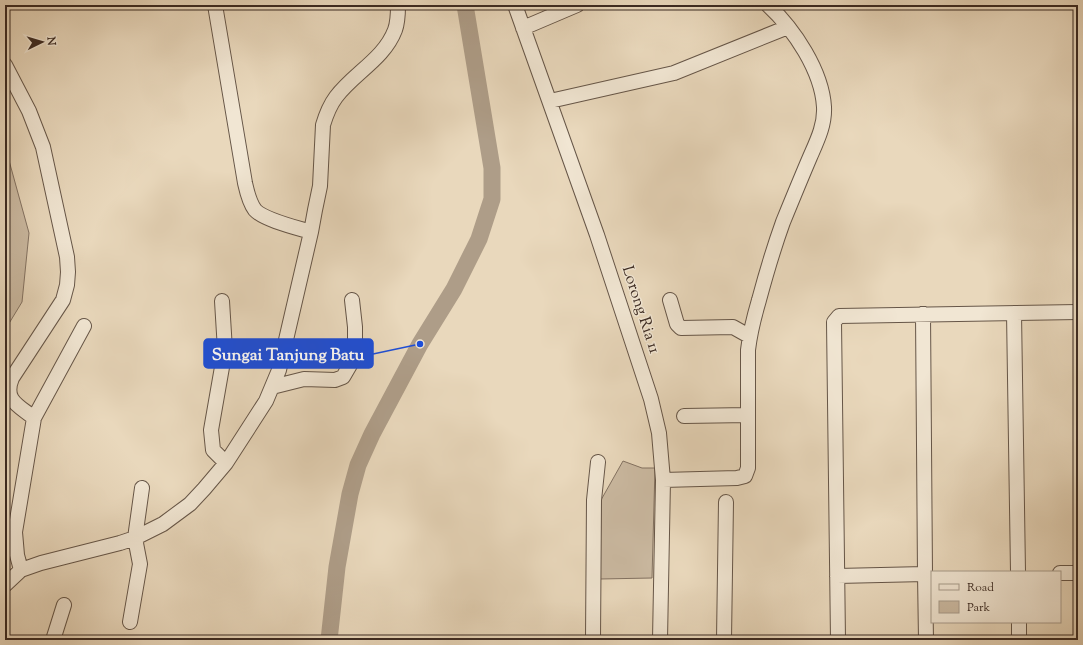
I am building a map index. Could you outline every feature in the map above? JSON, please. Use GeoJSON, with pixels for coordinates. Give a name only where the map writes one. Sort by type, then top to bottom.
{"type":"FeatureCollection","features":[{"type":"Feature","properties":{"kind":"street"},"geometry":{"type":"LineString","coordinates":[[215,5],[245,183],[250,201],[256,211],[265,217],[311,232]]}},
{"type":"Feature","properties":{"kind":"street"},"geometry":{"type":"LineString","coordinates":[[5,585],[20,570],[135,538],[163,524],[190,504],[226,463],[266,400],[272,387],[284,348],[320,186],[323,125],[326,116],[336,97],[379,55],[390,41],[396,28],[398,5]]}},
{"type":"Feature","properties":{"kind":"street","name":"Lorong Ria 11"},"geometry":{"type":"LineString","coordinates":[[515,5],[597,235],[651,398],[659,433],[663,480],[660,640]]}},
{"type":"Feature","properties":{"kind":"street"},"geometry":{"type":"LineString","coordinates":[[523,28],[577,5]]}},
{"type":"Feature","properties":{"kind":"street"},"geometry":{"type":"LineString","coordinates":[[663,480],[737,478],[745,476],[748,468],[749,336],[783,222],[819,136],[824,118],[821,90],[798,39],[768,5]]}},
{"type":"Feature","properties":{"kind":"street"},"geometry":{"type":"LineString","coordinates":[[550,101],[674,73],[788,27]]}},
{"type":"Feature","properties":{"kind":"street"},"geometry":{"type":"LineString","coordinates":[[5,65],[37,129],[43,148],[67,257],[67,285],[63,300],[12,378],[9,385],[9,395],[11,398],[34,418]]}},
{"type":"Feature","properties":{"kind":"street"},"geometry":{"type":"LineString","coordinates":[[272,387],[304,379],[335,380],[343,377],[350,365],[355,346],[355,327],[352,300]]}},
{"type":"Feature","properties":{"kind":"street"},"geometry":{"type":"LineString","coordinates":[[670,300],[677,324],[681,328],[733,327],[749,336]]}},
{"type":"Feature","properties":{"kind":"street"},"geometry":{"type":"LineString","coordinates":[[222,301],[225,350],[211,430],[214,450],[226,463]]}},
{"type":"Feature","properties":{"kind":"street"},"geometry":{"type":"LineString","coordinates":[[838,640],[834,322],[838,316],[1078,312]]}},
{"type":"Feature","properties":{"kind":"street"},"geometry":{"type":"LineString","coordinates":[[1014,313],[1018,571]]}},
{"type":"Feature","properties":{"kind":"street"},"geometry":{"type":"LineString","coordinates":[[923,314],[926,640]]}},
{"type":"Feature","properties":{"kind":"street"},"geometry":{"type":"LineString","coordinates":[[20,570],[15,532],[34,418],[84,326]]}},
{"type":"Feature","properties":{"kind":"street"},"geometry":{"type":"LineString","coordinates":[[684,416],[748,415]]}},
{"type":"Feature","properties":{"kind":"street"},"geometry":{"type":"LineString","coordinates":[[593,640],[594,500],[598,462]]}},
{"type":"Feature","properties":{"kind":"street"},"geometry":{"type":"LineString","coordinates":[[130,622],[140,564],[135,538],[142,488]]}},
{"type":"Feature","properties":{"kind":"street"},"geometry":{"type":"LineString","coordinates":[[724,640],[726,502]]}},
{"type":"Feature","properties":{"kind":"street"},"geometry":{"type":"LineString","coordinates":[[1061,573],[1078,573]]}},
{"type":"Feature","properties":{"kind":"street"},"geometry":{"type":"LineString","coordinates":[[837,576],[925,574]]}},
{"type":"Feature","properties":{"kind":"street"},"geometry":{"type":"LineString","coordinates":[[53,640],[64,605]]}},
{"type":"Feature","properties":{"kind":"street"},"geometry":{"type":"LineString","coordinates":[[1018,623],[1019,640]]}},
{"type":"Feature","properties":{"kind":"green space"},"geometry":{"type":"Polygon","coordinates":[[[5,146],[29,233],[22,302],[5,330],[5,146]]]}},
{"type":"Feature","properties":{"kind":"green space"},"geometry":{"type":"Polygon","coordinates":[[[623,461],[642,468],[655,468],[652,578],[600,579],[601,500],[623,461]]]}},
{"type":"Feature","properties":{"kind":"waterway"},"geometry":{"type":"LineString","coordinates":[[329,640],[337,567],[350,494],[358,465],[372,434],[420,344],[454,289],[479,239],[492,199],[492,168],[465,5]]}},
{"type":"Feature","properties":{"kind":"place","name":"Sungai Tanjung Batu"},"geometry":{"type":"Point","coordinates":[420,344]}}]}
